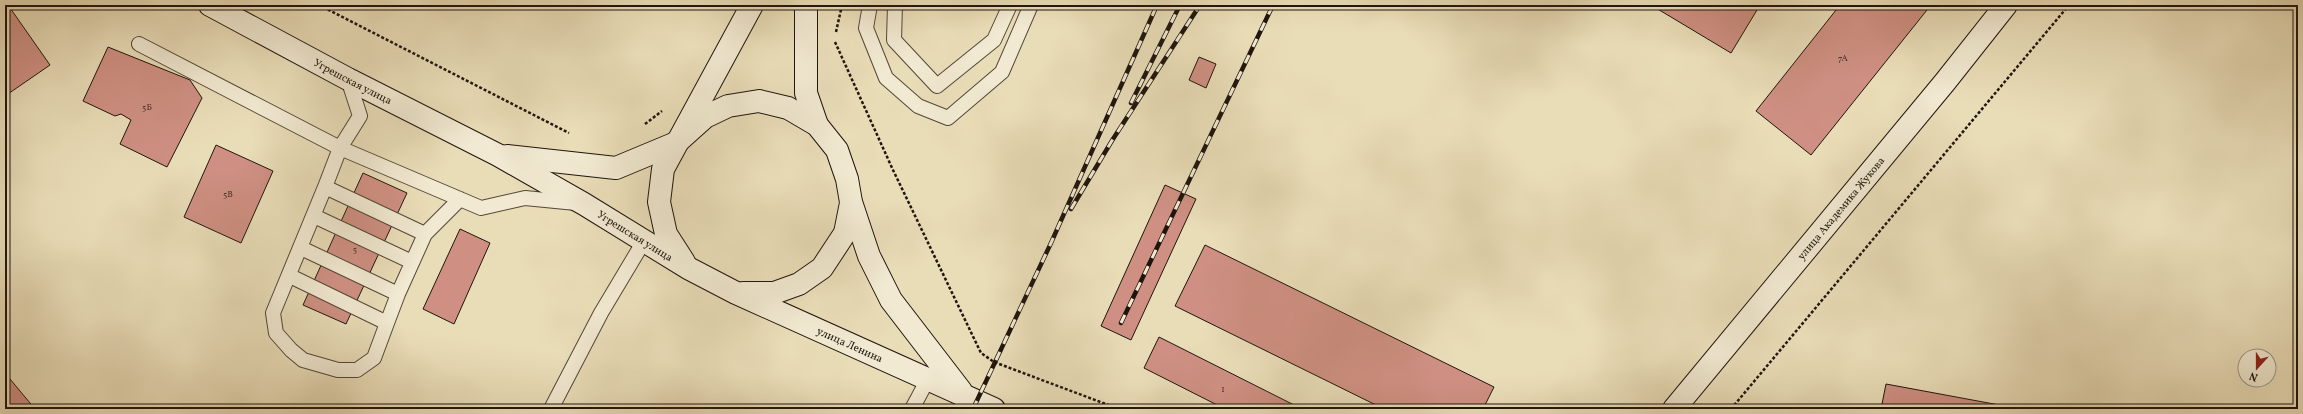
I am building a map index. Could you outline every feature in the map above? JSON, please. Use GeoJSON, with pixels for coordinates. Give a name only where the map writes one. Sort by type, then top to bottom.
{"type":"FeatureCollection","features":[{"type":"Feature","properties":{"kind":"main road","name":"Угрешская улица"},"geometry":{"type":"LineString","coordinates":[[210,5],[348,79],[498,155],[584,204],[688,268]]}},
{"type":"Feature","properties":{"kind":"main road","name":"улица Ленина"},"geometry":{"type":"LineString","coordinates":[[752,5],[663,169],[658,202],[666,234],[688,268],[736,293],[994,409]]}},
{"type":"Feature","properties":{"kind":"main road","name":"улица Ленина"},"geometry":{"type":"LineString","coordinates":[[806,5],[806,93],[818,125],[837,150],[848,179],[852,202],[869,256],[891,300],[964,395]]}},
{"type":"Feature","properties":{"kind":"main road","name":"улица Академика Жукова"},"geometry":{"type":"LineString","coordinates":[[1674,409],[1940,88],[2006,5]]}},
{"type":"Feature","properties":{"kind":"main road","name":"улица Ленина"},"geometry":{"type":"LineString","coordinates":[[676,143],[705,117],[728,106],[759,101],[788,108],[818,125]]}},
{"type":"Feature","properties":{"kind":"main road","name":"Угрешская улица"},"geometry":{"type":"LineString","coordinates":[[498,155],[616,168],[676,143]]}},
{"type":"Feature","properties":{"kind":"main road","name":"улица Ленина"},"geometry":{"type":"LineString","coordinates":[[736,293],[774,293],[799,284],[822,268],[845,233],[852,202]]}},
{"type":"Feature","properties":{"kind":"lane"},"geometry":{"type":"LineString","coordinates":[[870,5],[866,28],[886,78],[918,106],[948,118],[1002,72],[1031,5]]}},
{"type":"Feature","properties":{"kind":"lane"},"geometry":{"type":"LineString","coordinates":[[894,5],[894,40],[937,86],[994,40],[1010,5]]}},
{"type":"Feature","properties":{"kind":"lane"},"geometry":{"type":"LineString","coordinates":[[139,44],[340,148],[481,208],[525,198],[584,204]]}},
{"type":"Feature","properties":{"kind":"lane"},"geometry":{"type":"LineString","coordinates":[[348,79],[360,116],[340,148],[290,276],[273,313],[276,333],[291,350],[303,360],[338,370],[357,370],[374,358],[398,294],[425,234],[460,199]]}},
{"type":"Feature","properties":{"kind":"lane"},"geometry":{"type":"LineString","coordinates":[[325,187],[425,234]]}},
{"type":"Feature","properties":{"kind":"lane"},"geometry":{"type":"LineString","coordinates":[[314,216],[412,262]]}},
{"type":"Feature","properties":{"kind":"lane"},"geometry":{"type":"LineString","coordinates":[[551,409],[601,313],[644,241]]}},
{"type":"Feature","properties":{"kind":"lane"},"geometry":{"type":"LineString","coordinates":[[301,248],[398,294]]}},
{"type":"Feature","properties":{"kind":"lane"},"geometry":{"type":"LineString","coordinates":[[290,276],[387,324]]}},
{"type":"Feature","properties":{"kind":"lane"},"geometry":{"type":"LineString","coordinates":[[912,409],[928,379]]}},
{"type":"Feature","properties":{"kind":"path"},"geometry":{"type":"LineString","coordinates":[[319,5],[573,135]]}},
{"type":"Feature","properties":{"kind":"path"},"geometry":{"type":"LineString","coordinates":[[842,5],[834,40],[893,170],[981,353],[994,362],[1119,409]]}},
{"type":"Feature","properties":{"kind":"path"},"geometry":{"type":"LineString","coordinates":[[1732,409],[2069,5]]}},
{"type":"Feature","properties":{"kind":"path"},"geometry":{"type":"LineString","coordinates":[[644,125],[667,107]]}},
{"type":"Feature","properties":{"kind":"building"},"geometry":{"type":"Polygon","coordinates":[[[5,5],[8,5],[50,65],[5,96],[5,5]]]}},
{"type":"Feature","properties":{"kind":"building"},"geometry":{"type":"Polygon","coordinates":[[[1651,5],[1760,5],[1731,53],[1651,5]]]}},
{"type":"Feature","properties":{"kind":"building"},"geometry":{"type":"Polygon","coordinates":[[[1840,5],[1931,5],[1811,155],[1756,111],[1840,5]]]}},
{"type":"Feature","properties":{"kind":"building"},"geometry":{"type":"Polygon","coordinates":[[[108,47],[190,80],[202,98],[167,167],[120,144],[131,120],[121,114],[115,116],[83,101],[108,47]]]}},
{"type":"Feature","properties":{"kind":"building"},"geometry":{"type":"Polygon","coordinates":[[[1199,57],[1216,64],[1206,88],[1189,80],[1199,57]]]}},
{"type":"Feature","properties":{"kind":"building"},"geometry":{"type":"Polygon","coordinates":[[[216,145],[273,171],[241,243],[184,217],[216,145]]]}},
{"type":"Feature","properties":{"kind":"building"},"geometry":{"type":"Polygon","coordinates":[[[363,173],[407,193],[346,324],[303,305],[363,173]]]}},
{"type":"Feature","properties":{"kind":"building"},"geometry":{"type":"Polygon","coordinates":[[[1165,185],[1196,199],[1131,340],[1101,326],[1165,185]]]}},
{"type":"Feature","properties":{"kind":"building"},"geometry":{"type":"Polygon","coordinates":[[[460,229],[490,243],[454,324],[423,309],[460,229]]]}},
{"type":"Feature","properties":{"kind":"building"},"geometry":{"type":"Polygon","coordinates":[[[1205,245],[1494,387],[1483,409],[1384,409],[1175,306],[1205,245]]]}},
{"type":"Feature","properties":{"kind":"building"},"geometry":{"type":"Polygon","coordinates":[[[1159,337],[1302,409],[1225,409],[1144,368],[1159,337]]]}},
{"type":"Feature","properties":{"kind":"building"},"geometry":{"type":"Polygon","coordinates":[[[5,373],[35,409],[5,409],[5,373]]]}},
{"type":"Feature","properties":{"kind":"building"},"geometry":{"type":"Polygon","coordinates":[[[1886,384],[2021,409],[1881,409],[1886,384]]]}},
{"type":"Feature","properties":{"kind":"railway"},"geometry":{"type":"LineString","coordinates":[[973,409],[1051,243],[1157,5]]}},
{"type":"Feature","properties":{"kind":"railway"},"geometry":{"type":"LineString","coordinates":[[1131,103],[1180,5]]}},
{"type":"Feature","properties":{"kind":"railway"},"geometry":{"type":"LineString","coordinates":[[1071,209],[1113,139],[1200,5]]}},
{"type":"Feature","properties":{"kind":"railway"},"geometry":{"type":"LineString","coordinates":[[1121,323],[1273,5]]}}]}
